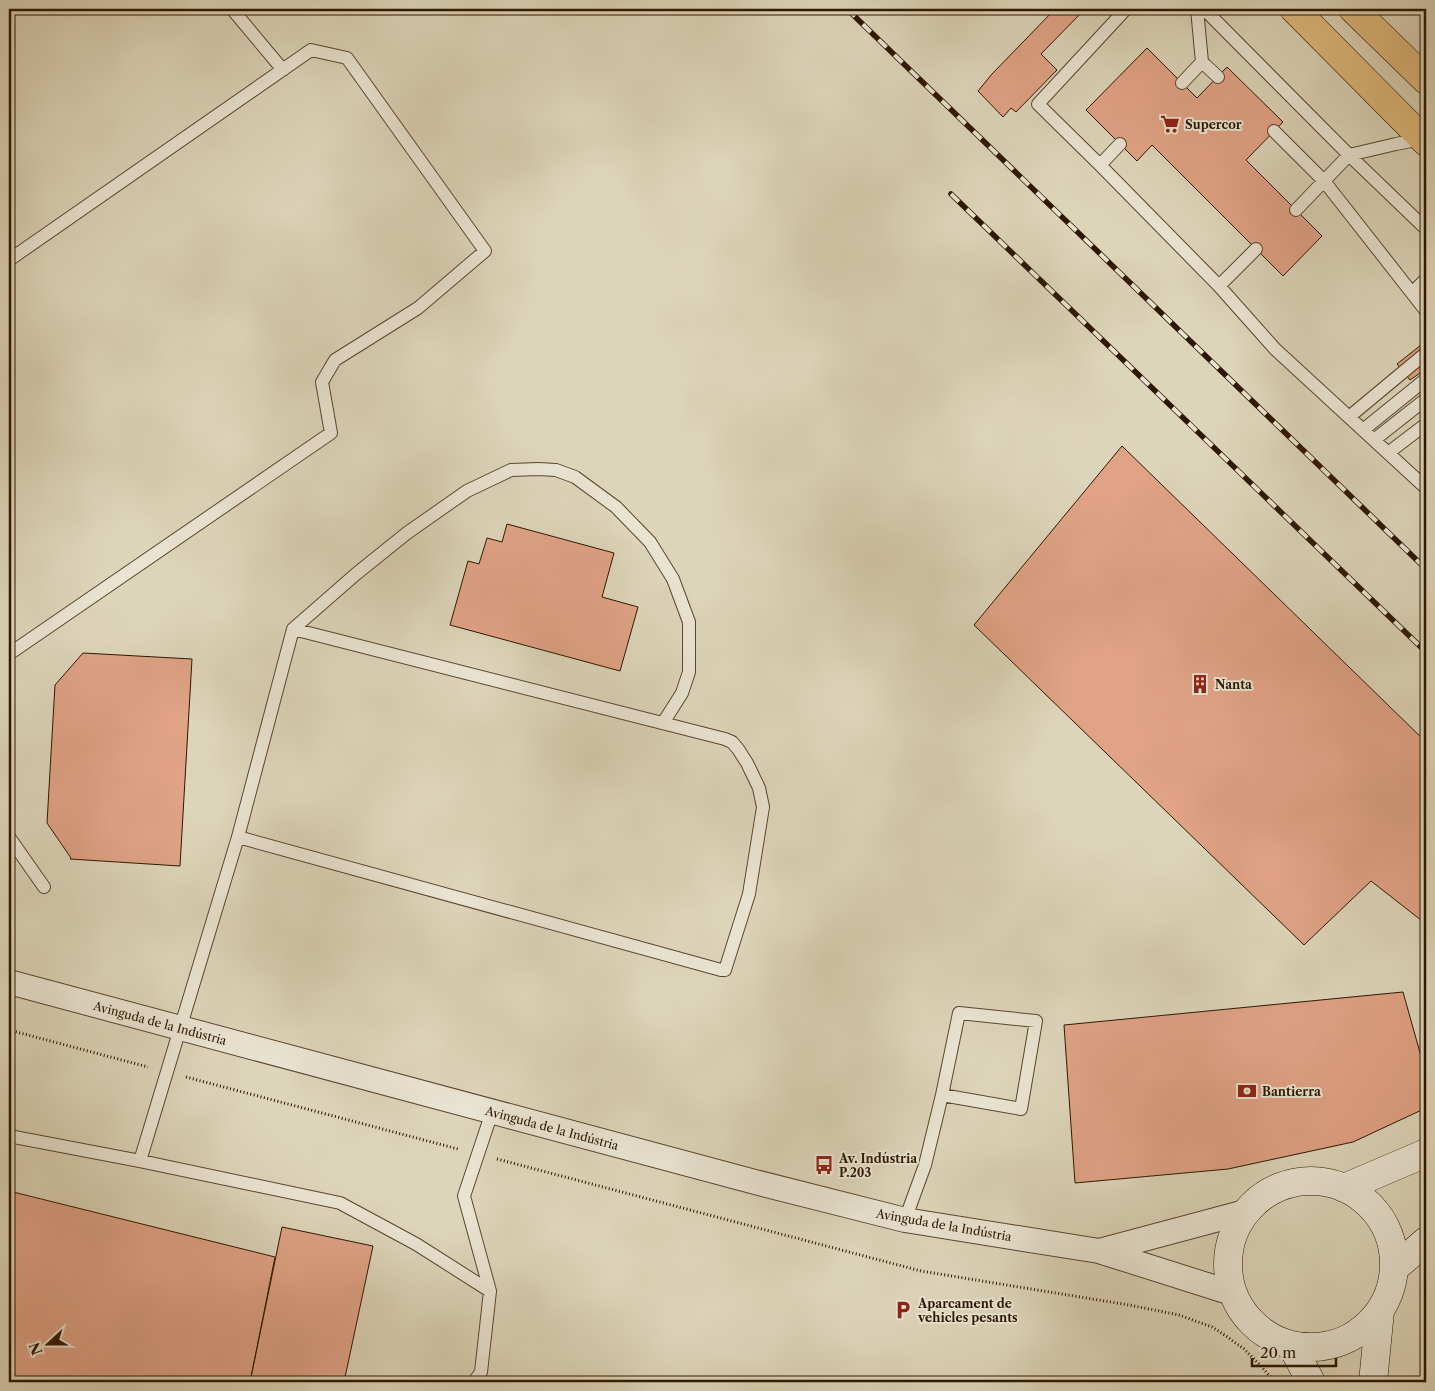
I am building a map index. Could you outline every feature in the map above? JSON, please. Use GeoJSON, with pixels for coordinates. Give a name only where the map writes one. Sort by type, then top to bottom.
{"type":"FeatureCollection","features":[{"type":"Feature","properties":{"kind":"highway"},"geometry":{"type":"LineString","coordinates":[[1294,9],[1425,140]]}},
{"type":"Feature","properties":{"kind":"highway"},"geometry":{"type":"LineString","coordinates":[[1354,9],[1426,80]]}},
{"type":"Feature","properties":{"kind":"highway"},"geometry":{"type":"LineString","coordinates":[[1380,9],[1426,67]]}},
{"type":"Feature","properties":{"kind":"main road"},"geometry":{"type":"LineString","coordinates":[[1344,1188],[1426,1153]]}},
{"type":"Feature","properties":{"kind":"main road"},"geometry":{"type":"LineString","coordinates":[[1310,1180],[1331,1183],[1344,1188],[1360,1196],[1375,1210],[1388,1232],[1397,1266],[1388,1297],[1380,1311],[1365,1329],[1347,1340],[1320,1348],[1292,1346],[1278,1341],[1264,1334],[1246,1317],[1232,1293],[1227,1272],[1228,1250],[1235,1229],[1245,1212],[1264,1195],[1286,1184],[1310,1180]]}},
{"type":"Feature","properties":{"kind":"main road"},"geometry":{"type":"LineString","coordinates":[[1397,1266],[1426,1241]]}},
{"type":"Feature","properties":{"kind":"main road"},"geometry":{"type":"LineString","coordinates":[[1373,1382],[1380,1311]]}},
{"type":"Feature","properties":{"kind":"main road"},"geometry":{"type":"LineString","coordinates":[[1292,1346],[1311,1382]]}},
{"type":"Feature","properties":{"kind":"street","name":"Avinguda de la Indústria"},"geometry":{"type":"LineString","coordinates":[[9,982],[755,1182],[905,1220],[1099,1252],[1232,1293]]}},
{"type":"Feature","properties":{"kind":"street","name":"Avinguda de la Indústria"},"geometry":{"type":"LineString","coordinates":[[1099,1252],[1245,1212]]}},
{"type":"Feature","properties":{"kind":"lane"},"geometry":{"type":"LineString","coordinates":[[232,9],[282,70]]}},
{"type":"Feature","properties":{"kind":"lane"},"geometry":{"type":"LineString","coordinates":[[1126,9],[1038,104],[1219,286],[1275,350],[1388,453],[1424,482]]}},
{"type":"Feature","properties":{"kind":"lane"},"geometry":{"type":"LineString","coordinates":[[1197,9],[1202,62],[1218,77]]}},
{"type":"Feature","properties":{"kind":"lane"},"geometry":{"type":"LineString","coordinates":[[1204,9],[1349,155],[1426,229]]}},
{"type":"Feature","properties":{"kind":"lane"},"geometry":{"type":"LineString","coordinates":[[9,260],[311,50],[347,58],[485,251],[418,308],[335,360],[322,382],[331,434],[9,654]]}},
{"type":"Feature","properties":{"kind":"lane"},"geometry":{"type":"LineString","coordinates":[[1182,83],[1202,62]]}},
{"type":"Feature","properties":{"kind":"lane"},"geometry":{"type":"LineString","coordinates":[[1274,131],[1324,181],[1426,311]]}},
{"type":"Feature","properties":{"kind":"lane"},"geometry":{"type":"LineString","coordinates":[[1296,210],[1349,155],[1390,145],[1425,140]]}},
{"type":"Feature","properties":{"kind":"lane"},"geometry":{"type":"LineString","coordinates":[[1100,165],[1120,144]]}},
{"type":"Feature","properties":{"kind":"lane"},"geometry":{"type":"LineString","coordinates":[[1219,286],[1256,249]]}},
{"type":"Feature","properties":{"kind":"lane"},"geometry":{"type":"LineString","coordinates":[[1412,293],[1426,279]]}},
{"type":"Feature","properties":{"kind":"lane"},"geometry":{"type":"LineString","coordinates":[[1348,417],[1426,353]]}},
{"type":"Feature","properties":{"kind":"lane"},"geometry":{"type":"LineString","coordinates":[[1363,430],[1426,379]]}},
{"type":"Feature","properties":{"kind":"lane"},"geometry":{"type":"LineString","coordinates":[[1374,440],[1426,399]]}},
{"type":"Feature","properties":{"kind":"lane"},"geometry":{"type":"LineString","coordinates":[[1388,453],[1426,424]]}},
{"type":"Feature","properties":{"kind":"lane"},"geometry":{"type":"LineString","coordinates":[[140,1161],[238,837],[293,629],[356,574],[407,533],[467,491],[511,470],[556,470],[576,477],[616,507],[650,542],[673,579],[689,622],[689,672],[682,693],[663,723]]}},
{"type":"Feature","properties":{"kind":"lane"},"geometry":{"type":"LineString","coordinates":[[238,837],[716,970],[726,970],[749,894],[763,807],[759,788],[747,763],[732,742],[293,629]]}},
{"type":"Feature","properties":{"kind":"lane"},"geometry":{"type":"LineString","coordinates":[[9,837],[44,887]]}},
{"type":"Feature","properties":{"kind":"lane"},"geometry":{"type":"LineString","coordinates":[[905,1220],[925,1164],[959,1013],[1036,1021],[1021,1109],[942,1095]]}},
{"type":"Feature","properties":{"kind":"lane"},"geometry":{"type":"LineString","coordinates":[[474,1382],[481,1372],[490,1291],[464,1196],[492,1112]]}},
{"type":"Feature","properties":{"kind":"lane"},"geometry":{"type":"LineString","coordinates":[[9,1136],[340,1203],[416,1244],[490,1291]]}},
{"type":"Feature","properties":{"kind":"path"},"geometry":{"type":"LineString","coordinates":[[9,1030],[921,1272],[1129,1304],[1179,1315],[1206,1324],[1226,1336],[1244,1349],[1275,1382]]}},
{"type":"Feature","properties":{"kind":"building"},"geometry":{"type":"Polygon","coordinates":[[[1055,9],[1085,9],[1041,54],[1057,70],[1016,112],[1011,108],[1003,117],[978,91],[1055,9]]]}},
{"type":"Feature","properties":{"kind":"building"},"geometry":{"type":"Polygon","coordinates":[[[1147,48],[1197,98],[1227,67],[1283,122],[1246,160],[1322,236],[1283,276],[1152,145],[1137,161],[1086,110],[1147,48]]]}},
{"type":"Feature","properties":{"kind":"building"},"geometry":{"type":"Polygon","coordinates":[[[1426,341],[1426,380],[1420,373],[1410,380],[1397,364],[1426,341]]]}},
{"type":"Feature","properties":{"kind":"building","name":"Nanta"},"geometry":{"type":"Polygon","coordinates":[[[1122,446],[1426,742],[1426,924],[1371,881],[1304,945],[974,625],[1122,446]]]}},
{"type":"Feature","properties":{"kind":"building"},"geometry":{"type":"Polygon","coordinates":[[[507,524],[614,553],[602,597],[638,607],[620,671],[450,625],[468,561],[479,564],[487,538],[502,542],[507,524]]]}},
{"type":"Feature","properties":{"kind":"building"},"geometry":{"type":"Polygon","coordinates":[[[83,653],[192,659],[180,866],[70,859],[47,823],[55,685],[83,653]]]}},
{"type":"Feature","properties":{"kind":"building","name":"Bantierra"},"geometry":{"type":"Polygon","coordinates":[[[1403,992],[1426,1074],[1426,1108],[1353,1142],[1228,1169],[1075,1183],[1064,1025],[1403,992]]]}},
{"type":"Feature","properties":{"kind":"building"},"geometry":{"type":"Polygon","coordinates":[[[9,1191],[275,1257],[250,1382],[9,1382],[9,1191]]]}},
{"type":"Feature","properties":{"kind":"building"},"geometry":{"type":"Polygon","coordinates":[[[282,1227],[373,1246],[344,1382],[250,1382],[282,1227]]]}},
{"type":"Feature","properties":{"kind":"railway"},"geometry":{"type":"LineString","coordinates":[[847,9],[1426,569]]}},
{"type":"Feature","properties":{"kind":"railway"},"geometry":{"type":"LineString","coordinates":[[951,194],[1426,652]]}},
{"type":"Feature","properties":{"kind":"place","name":"Supercor"},"geometry":{"type":"Point","coordinates":[1170,124]}},
{"type":"Feature","properties":{"kind":"place","name":"Nanta"},"geometry":{"type":"Point","coordinates":[1200,684]}},
{"type":"Feature","properties":{"kind":"place","name":"Bantierra"},"geometry":{"type":"Point","coordinates":[1247,1091]}},
{"type":"Feature","properties":{"kind":"place","name":"Av. Indústria P.203"},"geometry":{"type":"Point","coordinates":[824,1165]}},
{"type":"Feature","properties":{"kind":"place","name":"Aparcament de vehicles pesants"},"geometry":{"type":"Point","coordinates":[903,1310]}}]}
